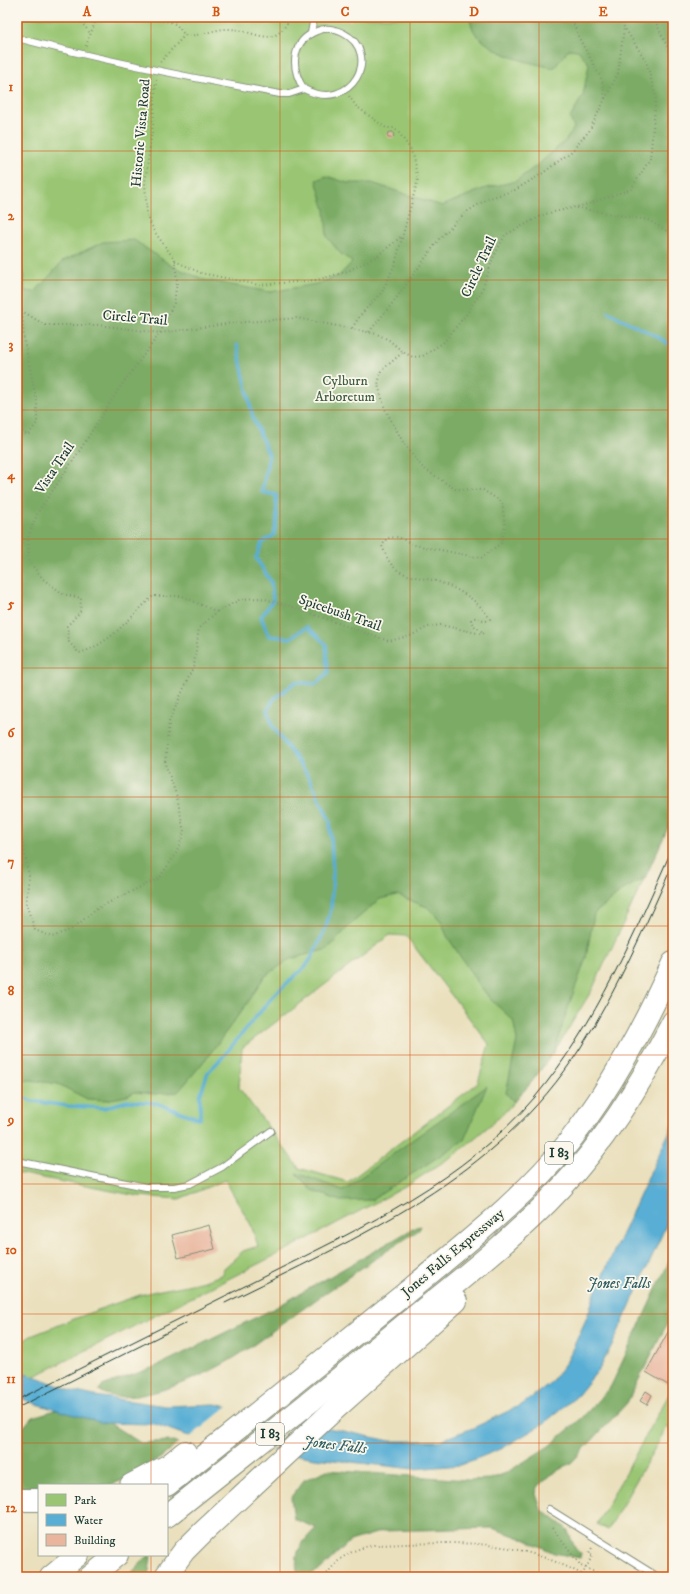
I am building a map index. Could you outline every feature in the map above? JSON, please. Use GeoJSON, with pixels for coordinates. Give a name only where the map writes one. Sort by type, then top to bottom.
{"type":"FeatureCollection","features":[{"type":"Feature","properties":{"kind":"highway","name":"Jones Falls Expressway"},"geometry":{"type":"LineString","coordinates":[[191,1456],[267,1396],[395,1301],[516,1200],[568,1142],[611,1082],[633,1045],[673,963]]}},
{"type":"Feature","properties":{"kind":"highway","name":"Jones Falls Expressway"},"geometry":{"type":"LineString","coordinates":[[168,1515],[308,1404],[510,1239],[562,1188],[606,1134],[627,1103],[673,1022]]}},
{"type":"Feature","properties":{"kind":"highway"},"geometry":{"type":"LineString","coordinates":[[164,1577],[184,1551],[261,1478],[335,1409],[458,1300],[538,1219],[562,1188]]}},
{"type":"Feature","properties":{"kind":"highway"},"geometry":{"type":"LineString","coordinates":[[133,1484],[168,1465],[191,1456]]}},
{"type":"Feature","properties":{"kind":"highway","name":"I 83"},"geometry":{"type":"LineString","coordinates":[[167,1484],[191,1456]]}},
{"type":"Feature","properties":{"kind":"highway"},"geometry":{"type":"LineString","coordinates":[[17,1500],[38,1500]]}},
{"type":"Feature","properties":{"kind":"highway"},"geometry":{"type":"LineString","coordinates":[[51,1577],[77,1556]]}},
{"type":"Feature","properties":{"kind":"highway"},"geometry":{"type":"LineString","coordinates":[[90,1577],[117,1556]]}},
{"type":"Feature","properties":{"kind":"lane"},"geometry":{"type":"LineString","coordinates":[[311,33],[314,17]]}},
{"type":"Feature","properties":{"kind":"lane"},"geometry":{"type":"LineString","coordinates":[[320,29],[338,30],[347,35],[356,45],[361,58],[361,68],[358,77],[345,91],[326,96],[315,95],[304,89],[297,79],[294,59],[297,48],[302,40],[311,33],[320,29]]}},
{"type":"Feature","properties":{"kind":"lane"},"geometry":{"type":"LineString","coordinates":[[17,38],[157,72],[280,94],[289,94],[304,89]]}},
{"type":"Feature","properties":{"kind":"lane"},"geometry":{"type":"LineString","coordinates":[[17,1161],[146,1187],[174,1187],[190,1184],[222,1167],[271,1131]]}},
{"type":"Feature","properties":{"kind":"lane"},"geometry":{"type":"LineString","coordinates":[[549,1509],[658,1577]]}},
{"type":"Feature","properties":{"kind":"path"},"geometry":{"type":"LineString","coordinates":[[47,17],[62,21],[81,22],[97,17]]}},
{"type":"Feature","properties":{"kind":"path"},"geometry":{"type":"LineString","coordinates":[[83,55],[97,17]]}},
{"type":"Feature","properties":{"kind":"path"},"geometry":{"type":"LineString","coordinates":[[147,17],[160,22],[176,24]]}},
{"type":"Feature","properties":{"kind":"path"},"geometry":{"type":"LineString","coordinates":[[174,17],[176,24],[185,35]]}},
{"type":"Feature","properties":{"kind":"path"},"geometry":{"type":"LineString","coordinates":[[157,72],[160,61],[185,35],[194,35],[225,29],[264,38],[271,37],[281,31],[290,17]]}},
{"type":"Feature","properties":{"kind":"path"},"geometry":{"type":"LineString","coordinates":[[571,17],[579,38],[602,80],[605,100]]}},
{"type":"Feature","properties":{"kind":"path","name":"Circle Trail"},"geometry":{"type":"LineString","coordinates":[[22,311],[45,325],[98,325],[160,333],[233,322],[297,318],[369,332],[389,340],[403,352],[412,357],[424,356],[444,342],[468,313],[482,290],[493,258],[505,235],[545,214],[574,208],[631,189],[650,160],[656,97],[646,61],[624,27],[620,17]]}},
{"type":"Feature","properties":{"kind":"path"},"geometry":{"type":"LineString","coordinates":[[653,17],[673,58]]}},
{"type":"Feature","properties":{"kind":"path"},"geometry":{"type":"LineString","coordinates":[[81,22],[90,33]]}},
{"type":"Feature","properties":{"kind":"path"},"geometry":{"type":"LineString","coordinates":[[369,332],[395,300],[439,239],[465,213],[487,199],[515,190],[543,173],[572,151],[589,131],[618,73],[624,27]]}},
{"type":"Feature","properties":{"kind":"path","name":"Historic Vista Road"},"geometry":{"type":"LineString","coordinates":[[157,72],[153,124],[145,183],[147,215],[154,231],[175,260]]}},
{"type":"Feature","properties":{"kind":"path"},"geometry":{"type":"LineString","coordinates":[[345,91],[356,106],[386,128],[394,128],[400,134],[411,150],[418,180],[395,264],[382,292],[362,313],[352,328]]}},
{"type":"Feature","properties":{"kind":"path"},"geometry":{"type":"LineString","coordinates":[[574,208],[648,220],[667,231],[673,226]]}},
{"type":"Feature","properties":{"kind":"path"},"geometry":{"type":"LineString","coordinates":[[175,260],[201,273],[259,285],[317,280],[348,271],[377,256],[402,236]]}},
{"type":"Feature","properties":{"kind":"path","name":"Vista Trail"},"geometry":{"type":"LineString","coordinates":[[175,260],[177,282],[174,304],[160,333],[122,384],[38,512],[28,537],[29,561],[43,579],[63,594],[81,598],[80,612],[67,626],[69,642],[79,653],[92,649],[110,639],[153,596],[182,596],[217,612]]}},
{"type":"Feature","properties":{"kind":"path"},"geometry":{"type":"LineString","coordinates":[[17,303],[22,311],[24,341],[37,402],[37,423],[28,435],[17,429]]}},
{"type":"Feature","properties":{"kind":"path"},"geometry":{"type":"LineString","coordinates":[[17,311],[22,311]]}},
{"type":"Feature","properties":{"kind":"path","name":"Spicebush Trail"},"geometry":{"type":"LineString","coordinates":[[17,832],[22,840],[29,876],[26,904],[35,930],[52,937],[72,929],[98,908],[159,878],[176,854],[184,832],[177,797],[166,763],[169,722],[194,666],[199,628],[217,612],[241,600],[261,598],[290,606],[389,641],[410,636],[428,627],[441,625],[462,629],[472,633],[482,634],[484,632],[473,625],[471,620],[475,618],[487,621],[490,619],[465,594],[452,588],[398,570],[388,560],[382,546],[387,538],[398,537],[415,545],[481,558],[501,543],[505,525],[502,502],[483,490],[455,489],[423,468],[403,442],[385,409],[378,385],[381,371],[403,352]]}},
{"type":"Feature","properties":{"kind":"path"},"geometry":{"type":"LineString","coordinates":[[552,1528],[581,1566],[607,1577]]}},
{"type":"Feature","properties":{"kind":"path"},"geometry":{"type":"LineString","coordinates":[[325,1577],[340,1558],[362,1547],[374,1544],[461,1542],[494,1544],[532,1552],[587,1577]]}},
{"type":"Feature","properties":{"kind":"path"},"geometry":{"type":"LineString","coordinates":[[582,1574],[594,1555],[589,1553],[590,1551]]}},
{"type":"Feature","properties":{"kind":"green space","name":"Cylburn Arboretum"},"geometry":{"type":"Polygon","coordinates":[[[17,17],[673,17],[673,817],[592,990],[554,1052],[530,1084],[502,1115],[457,1153],[405,1187],[288,1249],[17,1385],[17,1345],[31,1336],[140,1295],[213,1278],[223,1274],[223,1269],[243,1251],[258,1246],[251,1225],[225,1180],[179,1199],[138,1196],[17,1173],[17,17]],[[390,935],[242,1048],[239,1088],[299,1168],[348,1182],[478,1083],[489,1044],[406,936],[390,935]]]}},
{"type":"Feature","properties":{"kind":"green space","name":"Cylburn Arboretum"},"geometry":{"type":"Polygon","coordinates":[[[469,17],[673,17],[673,817],[645,878],[623,890],[594,914],[586,958],[554,1052],[530,1084],[514,1102],[506,1093],[517,1040],[513,1020],[491,1000],[475,979],[447,936],[441,921],[427,907],[397,895],[380,899],[350,925],[328,949],[290,959],[264,977],[251,998],[206,1059],[178,1092],[154,1094],[135,1092],[127,1096],[106,1100],[87,1099],[58,1084],[31,1080],[22,1081],[17,1078],[17,255],[23,274],[25,291],[35,292],[63,261],[103,242],[134,240],[172,266],[205,280],[270,292],[316,284],[339,276],[352,262],[340,253],[327,237],[325,210],[316,180],[326,176],[348,183],[372,183],[442,206],[483,189],[516,181],[540,163],[566,140],[574,128],[570,118],[583,95],[589,64],[578,50],[569,49],[554,68],[512,57],[484,42],[475,32],[469,17]]]}},
{"type":"Feature","properties":{"kind":"green space"},"geometry":{"type":"Polygon","coordinates":[[[487,1086],[464,1140],[372,1200],[340,1201],[311,1190],[296,1173],[343,1190],[487,1086]]]}},
{"type":"Feature","properties":{"kind":"green space"},"geometry":{"type":"Polygon","coordinates":[[[421,1226],[419,1230],[337,1285],[249,1348],[213,1369],[181,1384],[143,1395],[126,1397],[111,1395],[99,1390],[102,1386],[157,1366],[275,1308],[416,1227],[421,1226]]]}},
{"type":"Feature","properties":{"kind":"green space"},"geometry":{"type":"Polygon","coordinates":[[[673,1253],[673,1312],[627,1403],[571,1463],[550,1475],[537,1487],[536,1494],[541,1509],[567,1529],[575,1548],[581,1553],[580,1558],[554,1553],[529,1541],[492,1528],[383,1531],[350,1541],[321,1569],[307,1576],[297,1571],[296,1564],[300,1547],[316,1528],[294,1519],[291,1497],[304,1480],[327,1470],[468,1480],[490,1479],[506,1473],[549,1446],[582,1418],[611,1386],[673,1253]]]}},
{"type":"Feature","properties":{"kind":"green space"},"geometry":{"type":"Polygon","coordinates":[[[673,1387],[673,1443],[668,1425],[608,1530],[597,1524],[673,1387]]]}},
{"type":"Feature","properties":{"kind":"green space"},"geometry":{"type":"Polygon","coordinates":[[[66,1407],[104,1420],[141,1443],[167,1441],[178,1443],[163,1456],[132,1477],[112,1484],[38,1484],[38,1489],[17,1488],[17,1441],[22,1435],[22,1429],[32,1417],[66,1407]]]}},
{"type":"Feature","properties":{"kind":"green space"},"geometry":{"type":"Polygon","coordinates":[[[148,1556],[151,1557],[148,1577],[127,1577],[148,1556]]]}},
{"type":"Feature","properties":{"kind":"water","name":"Jones Falls"},"geometry":{"type":"Polygon","coordinates":[[[673,1124],[673,1210],[615,1339],[600,1368],[577,1396],[543,1424],[501,1449],[460,1465],[414,1469],[315,1458],[185,1435],[155,1424],[103,1423],[36,1404],[17,1397],[17,1372],[39,1378],[72,1391],[95,1396],[166,1406],[215,1404],[390,1441],[438,1441],[473,1428],[523,1404],[550,1383],[567,1361],[587,1317],[596,1290],[673,1124]]]}},
{"type":"Feature","properties":{"kind":"pier"},"geometry":{"type":"Polygon","coordinates":[[[229,1405],[308,1422],[270,1452],[189,1438],[229,1405]]]}},
{"type":"Feature","properties":{"kind":"building"},"geometry":{"type":"Polygon","coordinates":[[[331,17],[352,17],[351,21],[345,19],[341,21],[331,17]]]}},
{"type":"Feature","properties":{"kind":"building"},"geometry":{"type":"Polygon","coordinates":[[[393,132],[394,136],[392,138],[388,138],[387,134],[393,132]]]}},
{"type":"Feature","properties":{"kind":"building"},"geometry":{"type":"Polygon","coordinates":[[[209,1225],[215,1249],[178,1258],[172,1235],[209,1225]]]}},
{"type":"Feature","properties":{"kind":"building"},"geometry":{"type":"Polygon","coordinates":[[[673,1323],[673,1376],[668,1385],[646,1372],[673,1323]]]}},
{"type":"Feature","properties":{"kind":"building"},"geometry":{"type":"Polygon","coordinates":[[[646,1391],[652,1395],[647,1405],[640,1401],[646,1391]]]}},
{"type":"Feature","properties":{"kind":"waterway"},"geometry":{"type":"LineString","coordinates":[[608,312],[673,346]]}},
{"type":"Feature","properties":{"kind":"waterway"},"geometry":{"type":"LineString","coordinates":[[17,1095],[32,1101],[68,1106],[104,1108],[127,1101],[156,1103],[200,1119],[200,1096],[208,1072],[221,1059],[275,994],[306,966],[312,957],[326,927],[331,909],[333,873],[330,821],[309,777],[273,727],[268,710],[273,700],[295,682],[316,684],[328,673],[326,644],[307,627],[290,638],[269,636],[261,617],[273,600],[271,582],[256,558],[262,543],[274,535],[277,519],[276,495],[262,492],[269,455],[253,418],[237,345]]}},
{"type":"Feature","properties":{"kind":"tram line"},"geometry":{"type":"LineString","coordinates":[[17,1400],[377,1219],[445,1177],[477,1153],[507,1126],[535,1097],[557,1069],[577,1039],[613,977],[673,847]]}},
{"type":"Feature","properties":{"kind":"tram line"},"geometry":{"type":"LineString","coordinates":[[225,1303],[326,1253],[375,1227],[422,1199],[467,1168],[509,1133],[547,1093],[581,1047],[619,980],[673,864]]}},
{"type":"Feature","properties":{"kind":"tram line"},"geometry":{"type":"LineString","coordinates":[[17,1408],[186,1323]]}}]}
